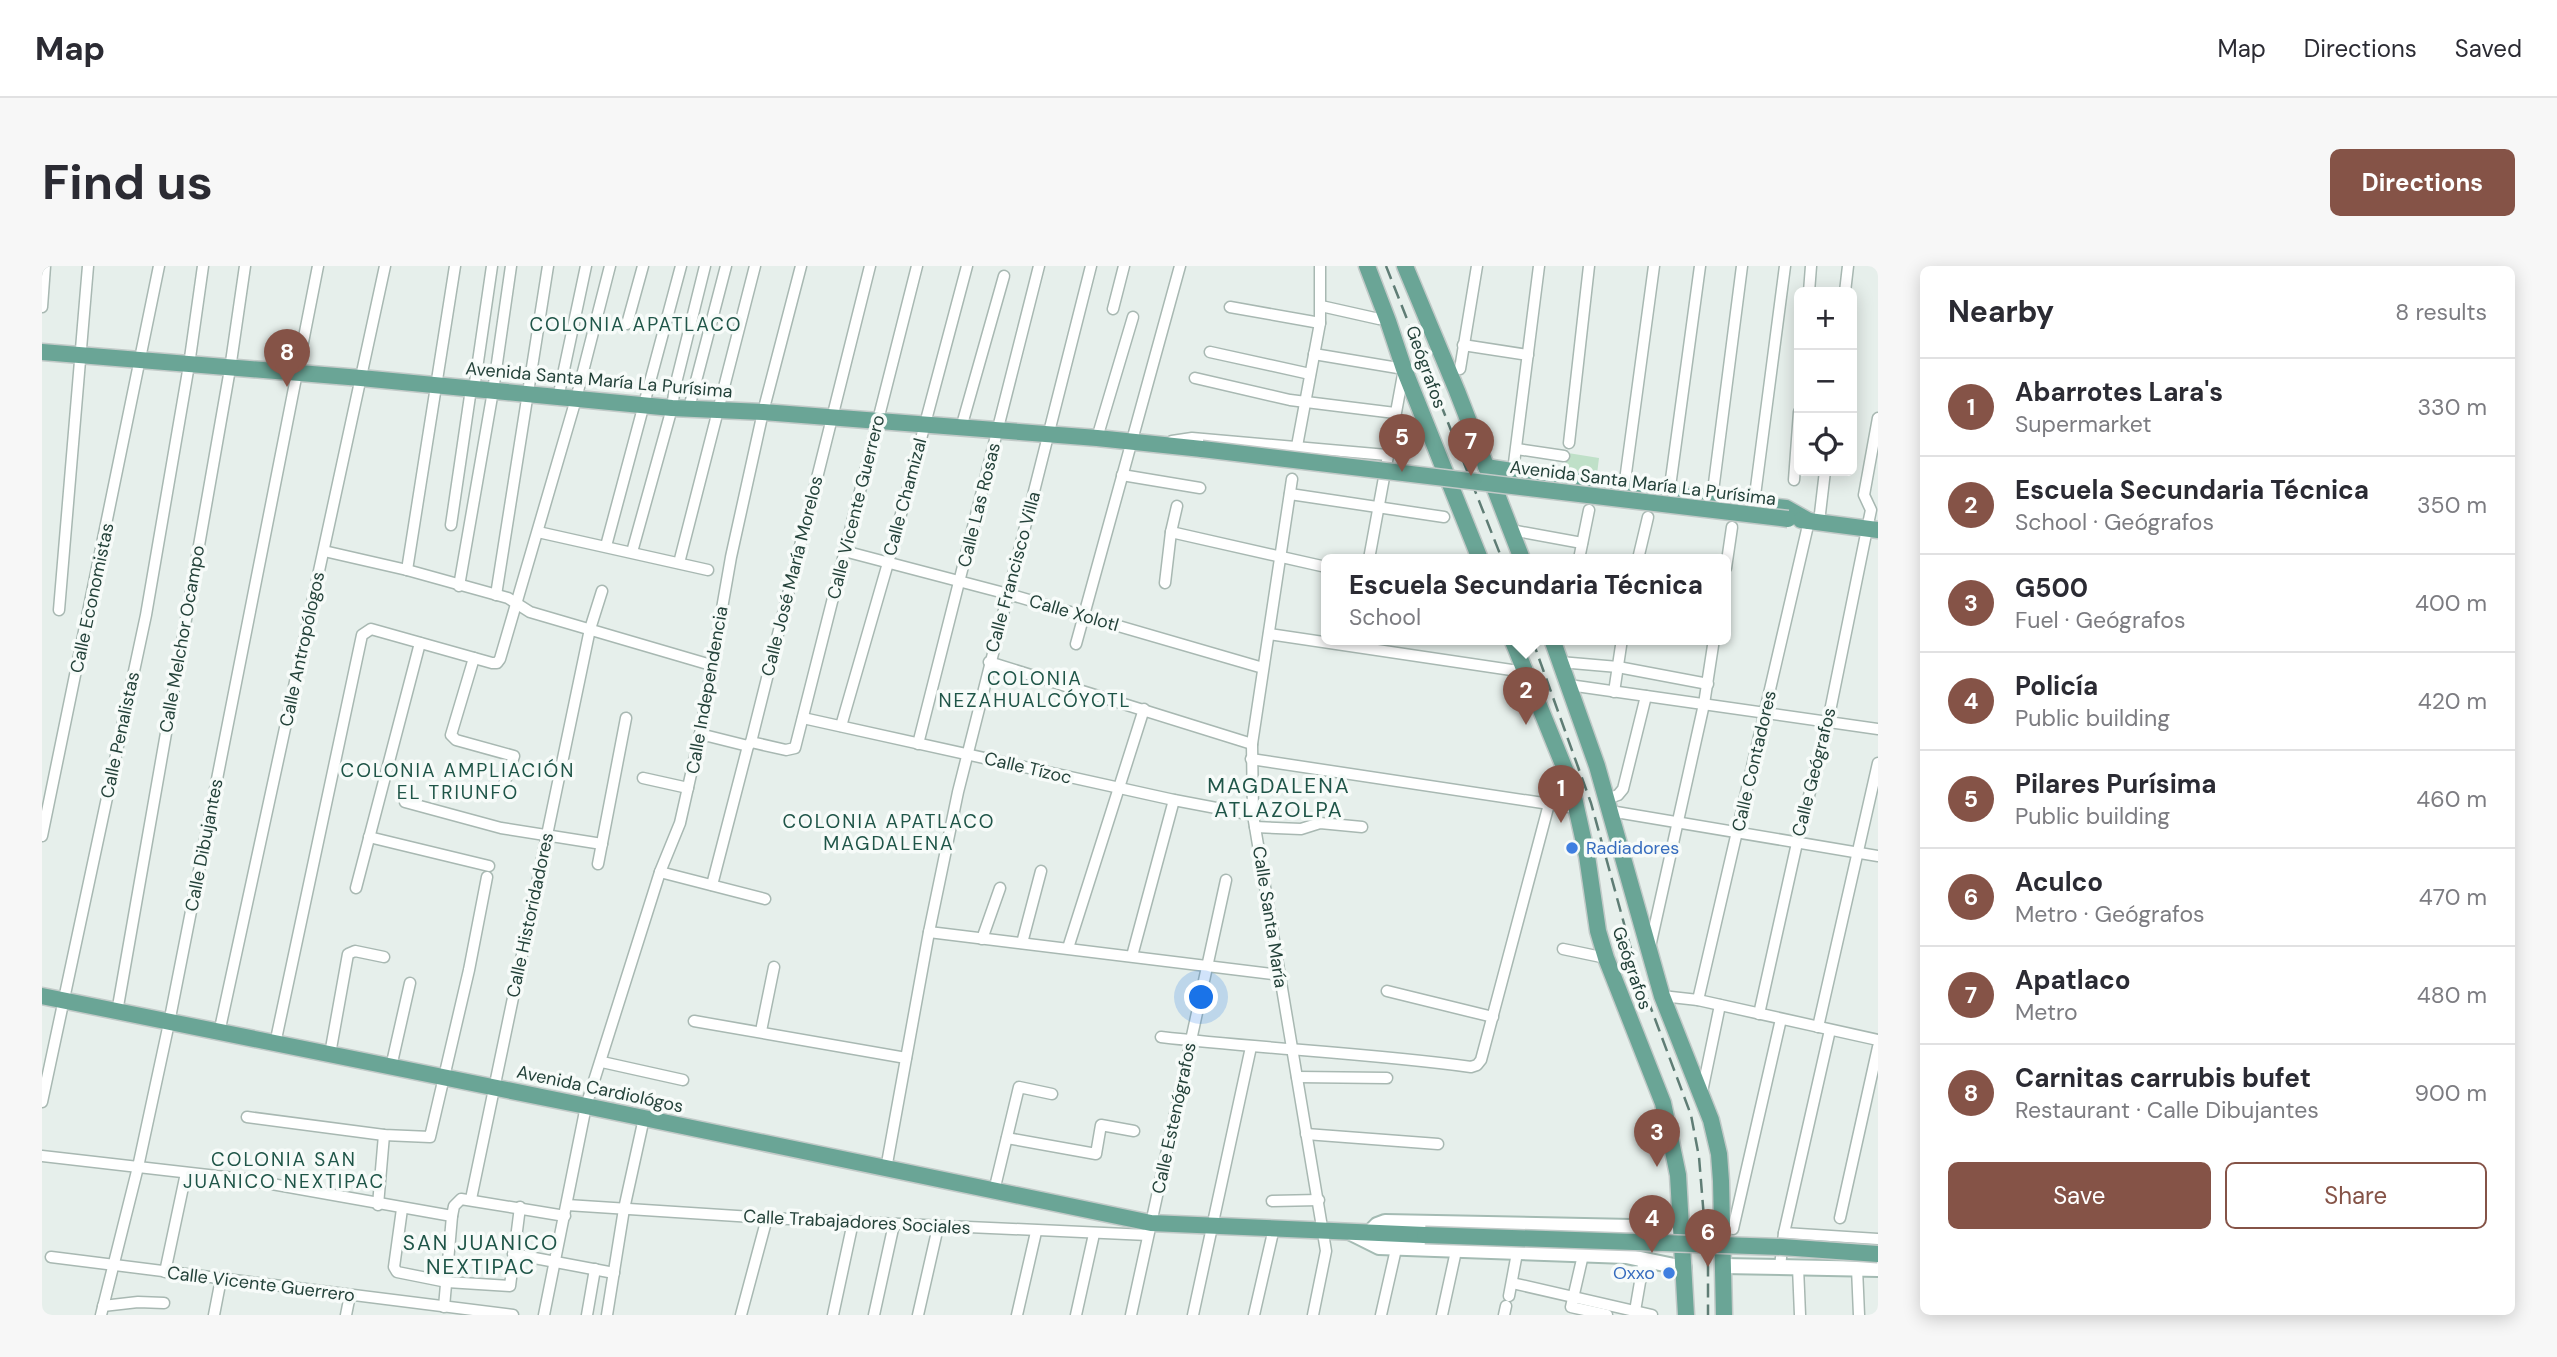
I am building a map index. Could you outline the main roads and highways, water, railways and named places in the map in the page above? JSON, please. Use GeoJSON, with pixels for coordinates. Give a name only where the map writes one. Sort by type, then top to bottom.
{"type":"FeatureCollection","features":[{"type":"Feature","properties":{"kind":"main road","name":"Geógrafos"},"geometry":{"type":"LineString","coordinates":[[1367,266],[1404,369],[1478,554]]}},
{"type":"Feature","properties":{"kind":"main road"},"geometry":{"type":"LineString","coordinates":[[1405,266],[1520,554]]}},
{"type":"Feature","properties":{"kind":"main road","name":"Avenida Santa María La Purísima"},"geometry":{"type":"LineString","coordinates":[[42,352],[361,378],[672,408],[763,412],[1097,438],[1872,529]]}},
{"type":"Feature","properties":{"kind":"main road"},"geometry":{"type":"LineString","coordinates":[[1486,467],[1786,508],[1814,522]]}},
{"type":"Feature","properties":{"kind":"main road","name":"Geógrafos"},"geometry":{"type":"LineString","coordinates":[[1514,645],[1571,783],[1587,856],[1598,931],[1663,1103],[1678,1175],[1686,1315]]}},
{"type":"Feature","properties":{"kind":"main road"},"geometry":{"type":"LineString","coordinates":[[1554,645],[1608,805],[1648,953],[1662,996],[1702,1093],[1719,1154],[1724,1315]]}},
{"type":"Feature","properties":{"kind":"main road","name":"Avenida Cardiológos"},"geometry":{"type":"LineString","coordinates":[[42,996],[886,1168],[1149,1229],[1213,1226],[1324,1229],[1782,1247],[1878,1254]]}},
{"type":"Feature","properties":{"kind":"railway"},"geometry":{"type":"LineString","coordinates":[[1386,266],[1500,554]]}},
{"type":"Feature","properties":{"kind":"railway"},"geometry":{"type":"LineString","coordinates":[[1534,645],[1591,803],[1637,971],[1691,1115],[1699,1157],[1708,1267],[1708,1315]]}},
{"type":"Feature","properties":{"kind":"place","name":"Carnitas carrubis bufet"},"geometry":{"type":"Point","coordinates":[287,387]}},
{"type":"Feature","properties":{"kind":"place","name":"Pilares Purísima"},"geometry":{"type":"Point","coordinates":[1402,472]}},
{"type":"Feature","properties":{"kind":"place","name":"Apatlaco"},"geometry":{"type":"Point","coordinates":[1471,476]}},
{"type":"Feature","properties":{"kind":"place","name":"Escuela Secundaria Técnica"},"geometry":{"type":"Point","coordinates":[1526,725]}},
{"type":"Feature","properties":{"kind":"place","name":"Abarrotes Lara's"},"geometry":{"type":"Point","coordinates":[1561,823]}},
{"type":"Feature","properties":{"kind":"place","name":"Radiadores"},"geometry":{"type":"Point","coordinates":[1572,848]}},
{"type":"Feature","properties":{"kind":"place","name":"G500"},"geometry":{"type":"Point","coordinates":[1657,1167]}},
{"type":"Feature","properties":{"kind":"place","name":"Policía"},"geometry":{"type":"Point","coordinates":[1652,1253]}},
{"type":"Feature","properties":{"kind":"place","name":"Aculco"},"geometry":{"type":"Point","coordinates":[1708,1267]}},
{"type":"Feature","properties":{"kind":"place","name":"Oxxo"},"geometry":{"type":"Point","coordinates":[1669,1273]}},
{"type":"Feature","properties":{"kind":"district","name":"COLONIA APATLACO"},"geometry":{"type":"Point","coordinates":[636,324]}},
{"type":"Feature","properties":{"kind":"district","name":"COLONIA NEZAHUALCÓYOTL"},"geometry":{"type":"Point","coordinates":[1035,689]}},
{"type":"Feature","properties":{"kind":"district","name":"COLONIA AMPLIACIÓN EL TRIUNFO"},"geometry":{"type":"Point","coordinates":[458,781]}},
{"type":"Feature","properties":{"kind":"district","name":"MAGDALENA ATLAZOLPA"},"geometry":{"type":"Point","coordinates":[1279,798]}},
{"type":"Feature","properties":{"kind":"district","name":"COLONIA APATLACO MAGDALENA"},"geometry":{"type":"Point","coordinates":[889,832]}},
{"type":"Feature","properties":{"kind":"district","name":"COLONIA SAN JUANICO NEXTIPAC"},"geometry":{"type":"Point","coordinates":[284,1170]}},
{"type":"Feature","properties":{"kind":"district","name":"SAN JUANICO NEXTIPAC"},"geometry":{"type":"Point","coordinates":[481,1255]}}]}
